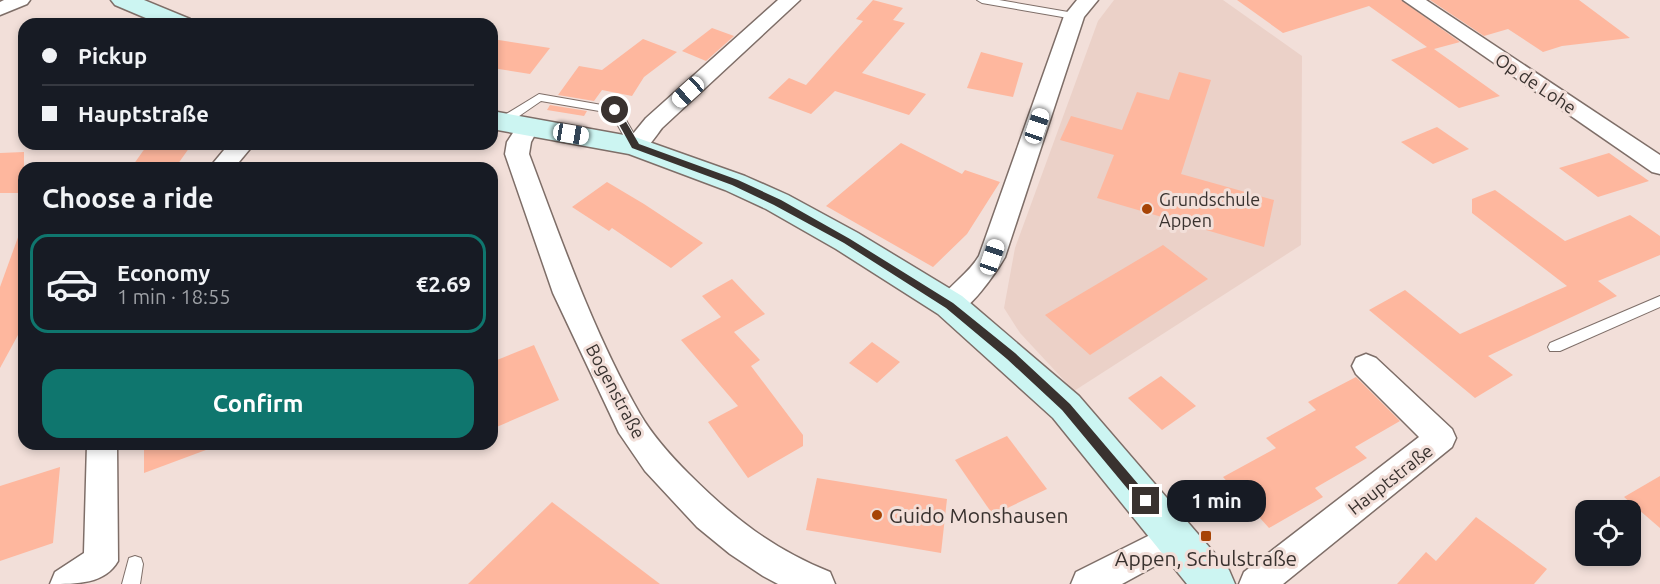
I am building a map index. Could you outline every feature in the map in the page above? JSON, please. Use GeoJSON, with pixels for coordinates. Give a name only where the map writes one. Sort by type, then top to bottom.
{"type":"FeatureCollection","features":[{"type":"Feature","properties":{"kind":"main road"},"geometry":{"type":"LineString","coordinates":[[123,0],[166,18]]}},
{"type":"Feature","properties":{"kind":"main road"},"geometry":{"type":"LineString","coordinates":[[507,123],[635,146],[735,183],[777,202],[847,241],[950,305],[1011,356],[1066,407],[1214,584]]}},
{"type":"Feature","properties":{"kind":"street"},"geometry":{"type":"LineString","coordinates":[[0,9],[20,0]]}},
{"type":"Feature","properties":{"kind":"street"},"geometry":{"type":"LineString","coordinates":[[635,146],[654,123],[790,0]]}},
{"type":"Feature","properties":{"kind":"street","name":"Op de Lohe"},"geometry":{"type":"LineString","coordinates":[[1413,0],[1660,166]]}},
{"type":"Feature","properties":{"kind":"street"},"geometry":{"type":"LineString","coordinates":[[950,305],[984,271],[992,257],[1081,8]]}},
{"type":"Feature","properties":{"kind":"street","name":"Bogenstraße"},"geometry":{"type":"LineString","coordinates":[[507,123],[519,142],[517,154],[567,293],[630,424],[656,461],[709,516],[742,543],[775,565],[807,582]]}},
{"type":"Feature","properties":{"kind":"street"},"geometry":{"type":"LineString","coordinates":[[226,162],[237,150]]}},
{"type":"Feature","properties":{"kind":"street","name":"Hauptstraße"},"geometry":{"type":"LineString","coordinates":[[1256,584],[1441,438],[1366,366]]}},
{"type":"Feature","properties":{"kind":"street"},"geometry":{"type":"LineString","coordinates":[[67,584],[101,561],[102,450]]}},
{"type":"Feature","properties":{"kind":"street"},"geometry":{"type":"LineString","coordinates":[[1088,584],[1176,537]]}},
{"type":"Feature","properties":{"kind":"lane"},"geometry":{"type":"LineString","coordinates":[[982,0],[1081,8]]}},
{"type":"Feature","properties":{"kind":"lane"},"geometry":{"type":"LineString","coordinates":[[1555,347],[1660,300]]}},
{"type":"Feature","properties":{"kind":"lane"},"geometry":{"type":"LineString","coordinates":[[131,584],[135,564]]}},
{"type":"Feature","properties":{"kind":"shaded area"},"geometry":{"type":"Polygon","coordinates":[[[1114,0],[1223,0],[1302,56],[1301,245],[1074,391],[1020,333],[1004,308],[1015,248],[1098,21],[1114,0]]]}},
{"type":"Feature","properties":{"kind":"building"},"geometry":{"type":"Polygon","coordinates":[[[873,0],[903,8],[893,20],[905,23],[862,73],[926,94],[909,115],[835,91],[811,114],[768,98],[789,78],[806,85],[863,21],[856,19],[873,0]]]}},
{"type":"Feature","properties":{"kind":"building"},"geometry":{"type":"Polygon","coordinates":[[[1237,0],[1401,0],[1460,42],[1434,49],[1500,96],[1459,108],[1391,60],[1427,47],[1369,6],[1283,33],[1237,0]]]}},
{"type":"Feature","properties":{"kind":"building"},"geometry":{"type":"Polygon","coordinates":[[[1430,0],[1579,0],[1630,38],[1562,46],[1543,52],[1508,29],[1484,36],[1430,0]]]}},
{"type":"Feature","properties":{"kind":"building"},"geometry":{"type":"Polygon","coordinates":[[[712,28],[734,36],[706,61],[682,51],[712,28]]]}},
{"type":"Feature","properties":{"kind":"building"},"geometry":{"type":"Polygon","coordinates":[[[643,39],[677,52],[644,77],[632,96],[602,90],[594,101],[558,95],[579,66],[602,70],[643,39]]]}},
{"type":"Feature","properties":{"kind":"building"},"geometry":{"type":"Polygon","coordinates":[[[498,40],[550,48],[530,74],[498,69],[498,40]]]}},
{"type":"Feature","properties":{"kind":"building"},"geometry":{"type":"Polygon","coordinates":[[[981,52],[1023,63],[1013,97],[967,88],[981,52]]]}},
{"type":"Feature","properties":{"kind":"building"},"geometry":{"type":"Polygon","coordinates":[[[1179,72],[1211,80],[1181,174],[1274,200],[1264,247],[1097,198],[1114,155],[1060,140],[1071,116],[1122,130],[1137,92],[1169,100],[1179,72]]]}},
{"type":"Feature","properties":{"kind":"building"},"geometry":{"type":"Polygon","coordinates":[[[550,105],[587,111],[584,116],[547,110],[550,105]]]}},
{"type":"Feature","properties":{"kind":"building"},"geometry":{"type":"Polygon","coordinates":[[[1437,127],[1469,149],[1433,164],[1401,142],[1437,127]]]}},
{"type":"Feature","properties":{"kind":"building"},"geometry":{"type":"Polygon","coordinates":[[[901,143],[962,174],[965,170],[1000,182],[967,234],[933,267],[826,206],[901,143]]]}},
{"type":"Feature","properties":{"kind":"building"},"geometry":{"type":"Polygon","coordinates":[[[144,150],[188,150],[179,162],[135,162],[144,150]]]}},
{"type":"Feature","properties":{"kind":"building"},"geometry":{"type":"Polygon","coordinates":[[[24,152],[24,162],[18,162],[18,193],[0,193],[0,153],[24,152]]]}},
{"type":"Feature","properties":{"kind":"building"},"geometry":{"type":"Polygon","coordinates":[[[1609,153],[1649,181],[1598,197],[1559,168],[1609,153]]]}},
{"type":"Feature","properties":{"kind":"building"},"geometry":{"type":"Polygon","coordinates":[[[607,182],[703,243],[671,268],[612,228],[609,231],[572,207],[607,182]]]}},
{"type":"Feature","properties":{"kind":"building"},"geometry":{"type":"Polygon","coordinates":[[[1495,190],[1565,241],[1630,215],[1660,236],[1660,255],[1598,281],[1617,296],[1488,356],[1513,375],[1475,398],[1369,310],[1405,290],[1460,334],[1567,286],[1472,213],[1472,199],[1495,190]]]}},
{"type":"Feature","properties":{"kind":"building"},"geometry":{"type":"Polygon","coordinates":[[[18,237],[18,335],[0,368],[0,287],[18,237]]]}},
{"type":"Feature","properties":{"kind":"building"},"geometry":{"type":"Polygon","coordinates":[[[1163,245],[1208,279],[1090,355],[1045,315],[1163,245]]]}},
{"type":"Feature","properties":{"kind":"building"},"geometry":{"type":"Polygon","coordinates":[[[732,279],[765,314],[734,332],[760,360],[751,366],[803,435],[803,446],[748,478],[708,422],[738,406],[681,340],[721,317],[702,296],[732,279]]]}},
{"type":"Feature","properties":{"kind":"building"},"geometry":{"type":"Polygon","coordinates":[[[872,342],[900,362],[877,383],[849,363],[872,342]]]}},
{"type":"Feature","properties":{"kind":"building"},"geometry":{"type":"Polygon","coordinates":[[[534,345],[559,400],[498,426],[498,360],[534,345]]]}},
{"type":"Feature","properties":{"kind":"building"},"geometry":{"type":"Polygon","coordinates":[[[1161,376],[1196,406],[1162,430],[1128,398],[1161,376]]]}},
{"type":"Feature","properties":{"kind":"building"},"geometry":{"type":"Polygon","coordinates":[[[1356,377],[1400,421],[1355,447],[1367,458],[1315,488],[1323,497],[1269,528],[1223,477],[1276,448],[1266,438],[1316,410],[1308,402],[1356,377]]]}},
{"type":"Feature","properties":{"kind":"building"},"geometry":{"type":"Polygon","coordinates":[[[1007,436],[1047,489],[999,512],[991,512],[955,460],[1007,436]]]}},
{"type":"Feature","properties":{"kind":"building"},"geometry":{"type":"Polygon","coordinates":[[[144,450],[206,450],[144,473],[144,450]]]}},
{"type":"Feature","properties":{"kind":"building"},"geometry":{"type":"Polygon","coordinates":[[[60,467],[53,543],[0,561],[0,486],[60,467]]]}},
{"type":"Feature","properties":{"kind":"building"},"geometry":{"type":"Polygon","coordinates":[[[1660,476],[1660,528],[1641,512],[1641,500],[1627,500],[1624,497],[1660,476]]]}},
{"type":"Feature","properties":{"kind":"building","name":"Guido Monshausen"},"geometry":{"type":"Polygon","coordinates":[[[817,478],[947,499],[941,553],[806,530],[817,478]]]}},
{"type":"Feature","properties":{"kind":"building"},"geometry":{"type":"Polygon","coordinates":[[[552,502],[660,584],[468,584],[552,502]]]}},
{"type":"Feature","properties":{"kind":"building"},"geometry":{"type":"Polygon","coordinates":[[[1476,517],[1547,569],[1534,584],[1397,584],[1426,552],[1436,561],[1476,517]]]}},
{"type":"Feature","properties":{"kind":"place","name":"Grundschule Appen"},"geometry":{"type":"Point","coordinates":[1147,209]}},
{"type":"Feature","properties":{"kind":"place","name":"Guido Monshausen"},"geometry":{"type":"Point","coordinates":[877,515]}},
{"type":"Feature","properties":{"kind":"place","name":"Appen, Schulstraße"},"geometry":{"type":"Point","coordinates":[1206,536]}},
{"type":"Feature","properties":{"kind":"route"},"geometry":{"type":"LineString","coordinates":[[615,110],[635,146],[735,183],[777,202],[847,241],[950,305],[1011,356],[1066,407],[1146,501]]}}]}
